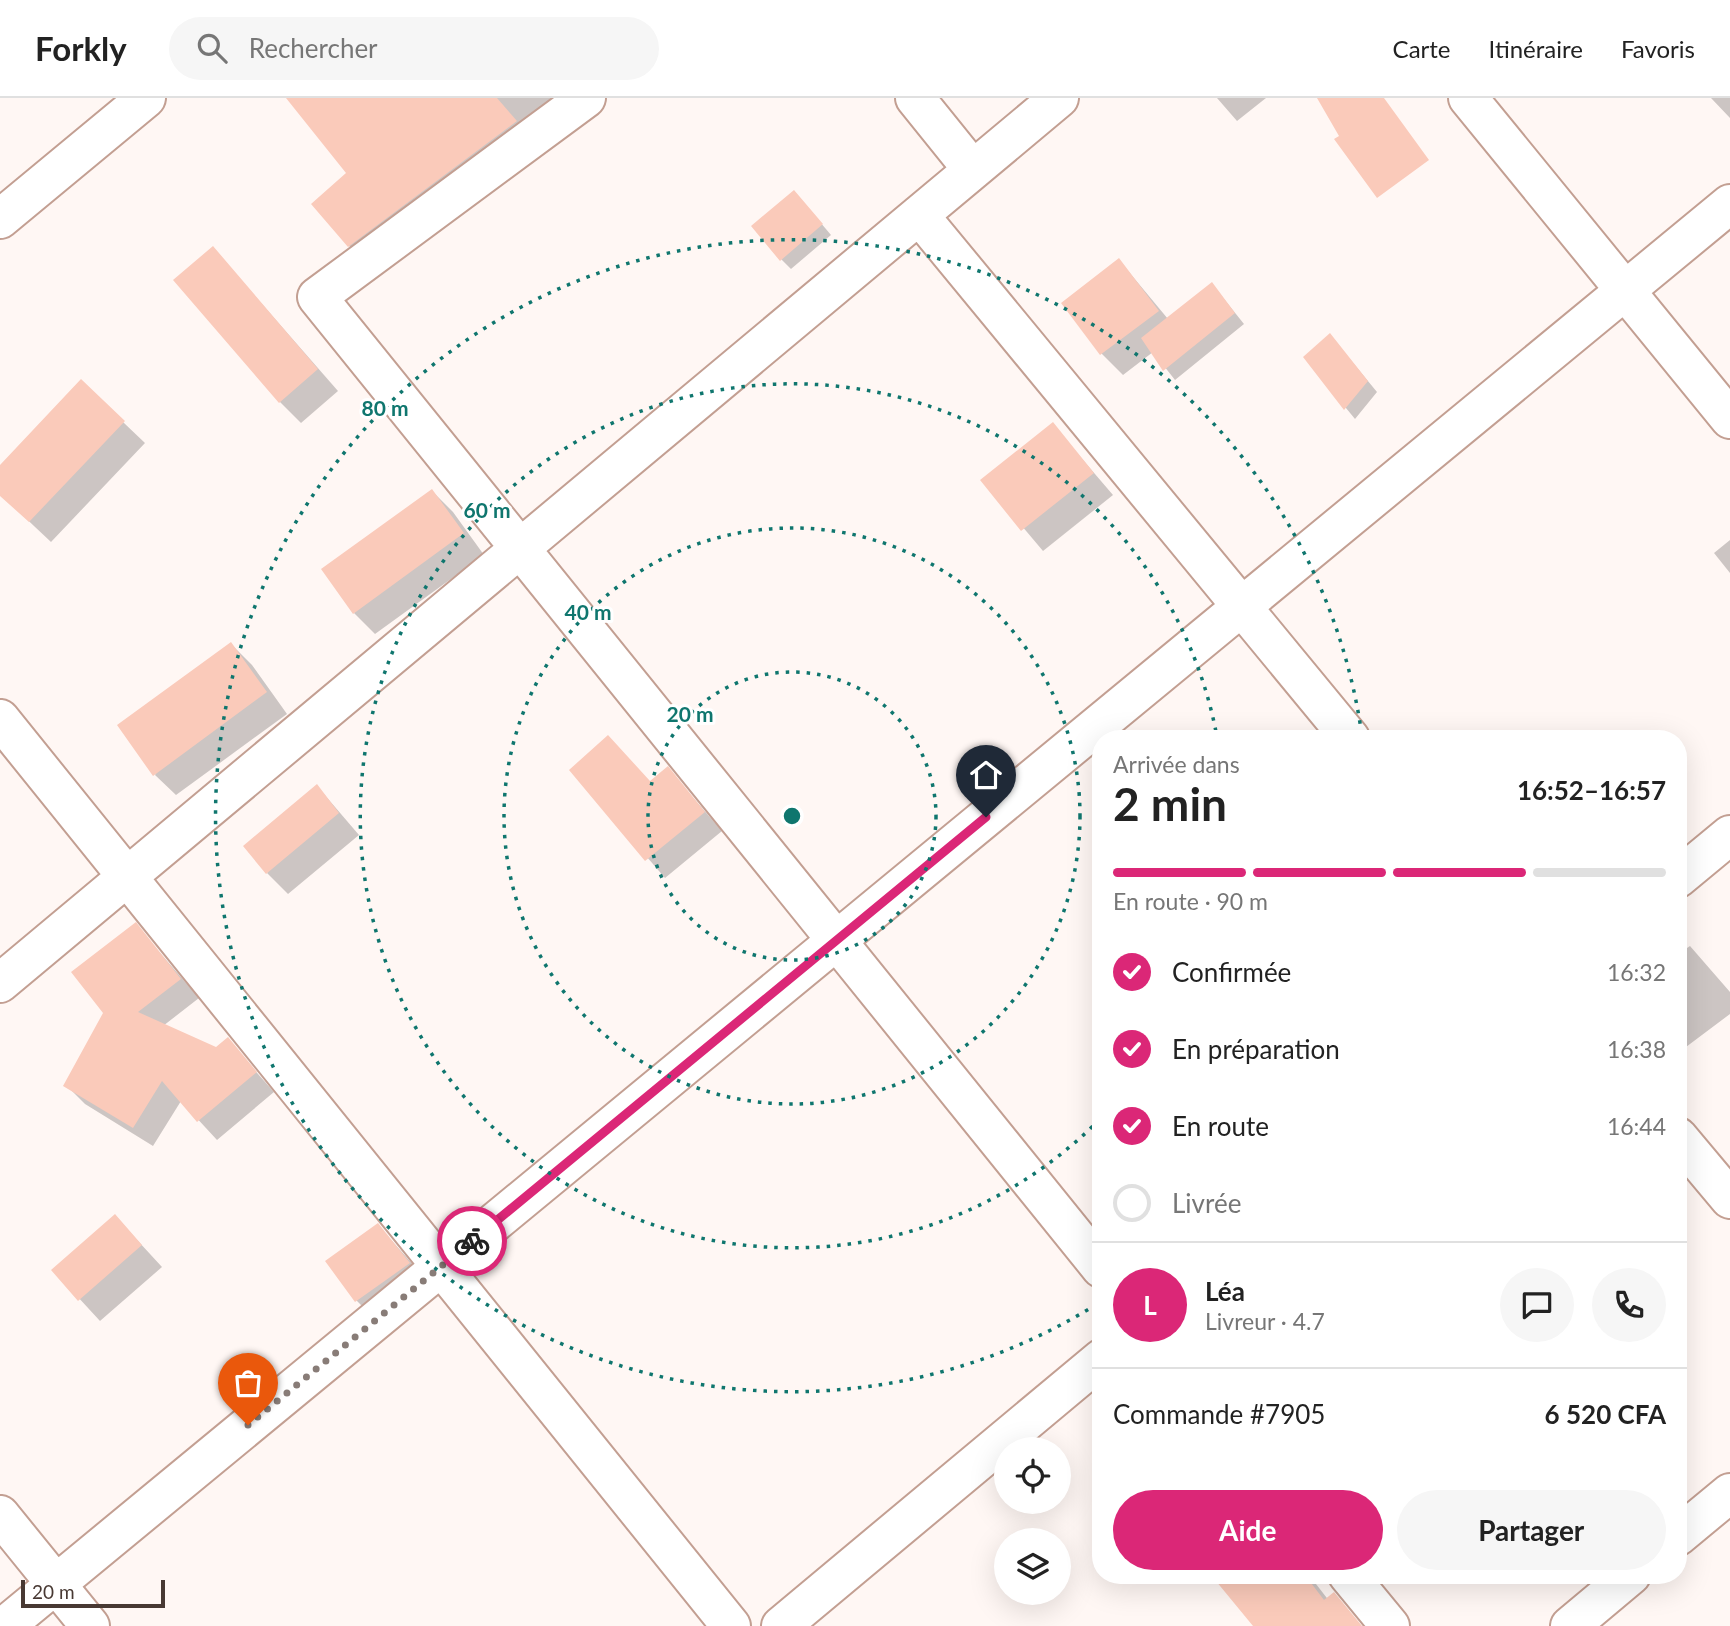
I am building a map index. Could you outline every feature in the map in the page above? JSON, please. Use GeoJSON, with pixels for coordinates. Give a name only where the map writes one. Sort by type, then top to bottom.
{"type":"FeatureCollection","features":[{"type":"Feature","properties":{"kind":"street"},"geometry":{"type":"LineString","coordinates":[[0,219],[146,98]]}},
{"type":"Feature","properties":{"kind":"street"},"geometry":{"type":"LineString","coordinates":[[586,98],[317,297],[1092,1257]]}},
{"type":"Feature","properties":{"kind":"street"},"geometry":{"type":"LineString","coordinates":[[915,98],[973,170]]}},
{"type":"Feature","properties":{"kind":"street"},"geometry":{"type":"LineString","coordinates":[[0,984],[1059,98]]}},
{"type":"Feature","properties":{"kind":"street"},"geometry":{"type":"LineString","coordinates":[[1468,98],[1730,419]]}},
{"type":"Feature","properties":{"kind":"street"},"geometry":{"type":"LineString","coordinates":[[5,1626],[1730,204]]}},
{"type":"Feature","properties":{"kind":"street"},"geometry":{"type":"LineString","coordinates":[[919,215],[1343,730]]}},
{"type":"Feature","properties":{"kind":"street"},"geometry":{"type":"LineString","coordinates":[[0,719],[731,1626]]}},
{"type":"Feature","properties":{"kind":"street"},"geometry":{"type":"LineString","coordinates":[[1687,871],[1730,835]]}},
{"type":"Feature","properties":{"kind":"street"},"geometry":{"type":"LineString","coordinates":[[1687,1148],[1730,1199]]}},
{"type":"Feature","properties":{"kind":"street"},"geometry":{"type":"LineString","coordinates":[[781,1626],[1092,1367]]}},
{"type":"Feature","properties":{"kind":"street"},"geometry":{"type":"LineString","coordinates":[[1687,1529],[1730,1493]]}},
{"type":"Feature","properties":{"kind":"street"},"geometry":{"type":"LineString","coordinates":[[0,1515],[90,1626]]}},
{"type":"Feature","properties":{"kind":"street"},"geometry":{"type":"LineString","coordinates":[[1355,1584],[1390,1626]]}},
{"type":"Feature","properties":{"kind":"street"},"geometry":{"type":"LineString","coordinates":[[1570,1626],[1620,1584]]}},
{"type":"Feature","properties":{"kind":"building"},"geometry":{"type":"Polygon","coordinates":[[[286,98],[497,98],[517,121],[348,247],[311,204],[346,173],[286,98]]]}},
{"type":"Feature","properties":{"kind":"building"},"geometry":{"type":"Polygon","coordinates":[[[1317,98],[1384,98],[1429,160],[1377,198],[1334,139],[1339,136],[1317,98]]]}},
{"type":"Feature","properties":{"kind":"building"},"geometry":{"type":"Polygon","coordinates":[[[794,190],[823,224],[780,261],[751,226],[794,190]]]}},
{"type":"Feature","properties":{"kind":"building"},"geometry":{"type":"Polygon","coordinates":[[[213,246],[318,369],[279,403],[173,280],[213,246]]]}},
{"type":"Feature","properties":{"kind":"building"},"geometry":{"type":"Polygon","coordinates":[[[1119,258],[1159,311],[1100,355],[1061,303],[1119,258]]]}},
{"type":"Feature","properties":{"kind":"building"},"geometry":{"type":"Polygon","coordinates":[[[1212,282],[1235,313],[1163,371],[1141,338],[1212,282]]]}},
{"type":"Feature","properties":{"kind":"building"},"geometry":{"type":"Polygon","coordinates":[[[1330,333],[1368,381],[1344,410],[1303,357],[1330,333]]]}},
{"type":"Feature","properties":{"kind":"building"},"geometry":{"type":"Polygon","coordinates":[[[81,379],[125,421],[29,522],[0,496],[0,465],[81,379]]]}},
{"type":"Feature","properties":{"kind":"building"},"geometry":{"type":"Polygon","coordinates":[[[1053,422],[1094,473],[1021,531],[980,480],[1053,422]]]}},
{"type":"Feature","properties":{"kind":"building"},"geometry":{"type":"Polygon","coordinates":[[[432,489],[464,533],[353,614],[321,569],[432,489]]]}},
{"type":"Feature","properties":{"kind":"building"},"geometry":{"type":"Polygon","coordinates":[[[231,642],[267,692],[153,776],[117,725],[231,642]]]}},
{"type":"Feature","properties":{"kind":"building"},"geometry":{"type":"Polygon","coordinates":[[[608,735],[650,781],[668,766],[705,812],[645,861],[569,770],[608,735]]]}},
{"type":"Feature","properties":{"kind":"building"},"geometry":{"type":"Polygon","coordinates":[[[317,784],[339,813],[266,874],[243,846],[317,784]]]}},
{"type":"Feature","properties":{"kind":"building"},"geometry":{"type":"Polygon","coordinates":[[[136,922],[181,979],[138,1012],[216,1047],[228,1037],[257,1072],[197,1122],[162,1081],[133,1128],[63,1086],[103,1013],[71,972],[136,922]]]}},
{"type":"Feature","properties":{"kind":"building"},"geometry":{"type":"Polygon","coordinates":[[[115,1214],[142,1245],[78,1301],[51,1270],[115,1214]]]}},
{"type":"Feature","properties":{"kind":"building"},"geometry":{"type":"Polygon","coordinates":[[[378,1223],[410,1263],[355,1302],[325,1261],[378,1223]]]}},
{"type":"Feature","properties":{"kind":"building"},"geometry":{"type":"Polygon","coordinates":[[[1218,1584],[1312,1584],[1324,1600],[1334,1592],[1362,1626],[1253,1626],[1218,1584]]]}},
{"type":"Feature","properties":{"kind":"way so far"},"geometry":{"type":"LineString","coordinates":[[248,1425],[472,1241]]}},
{"type":"Feature","properties":{"kind":"route"},"geometry":{"type":"LineString","coordinates":[[472,1241],[986,817]]}}]}
